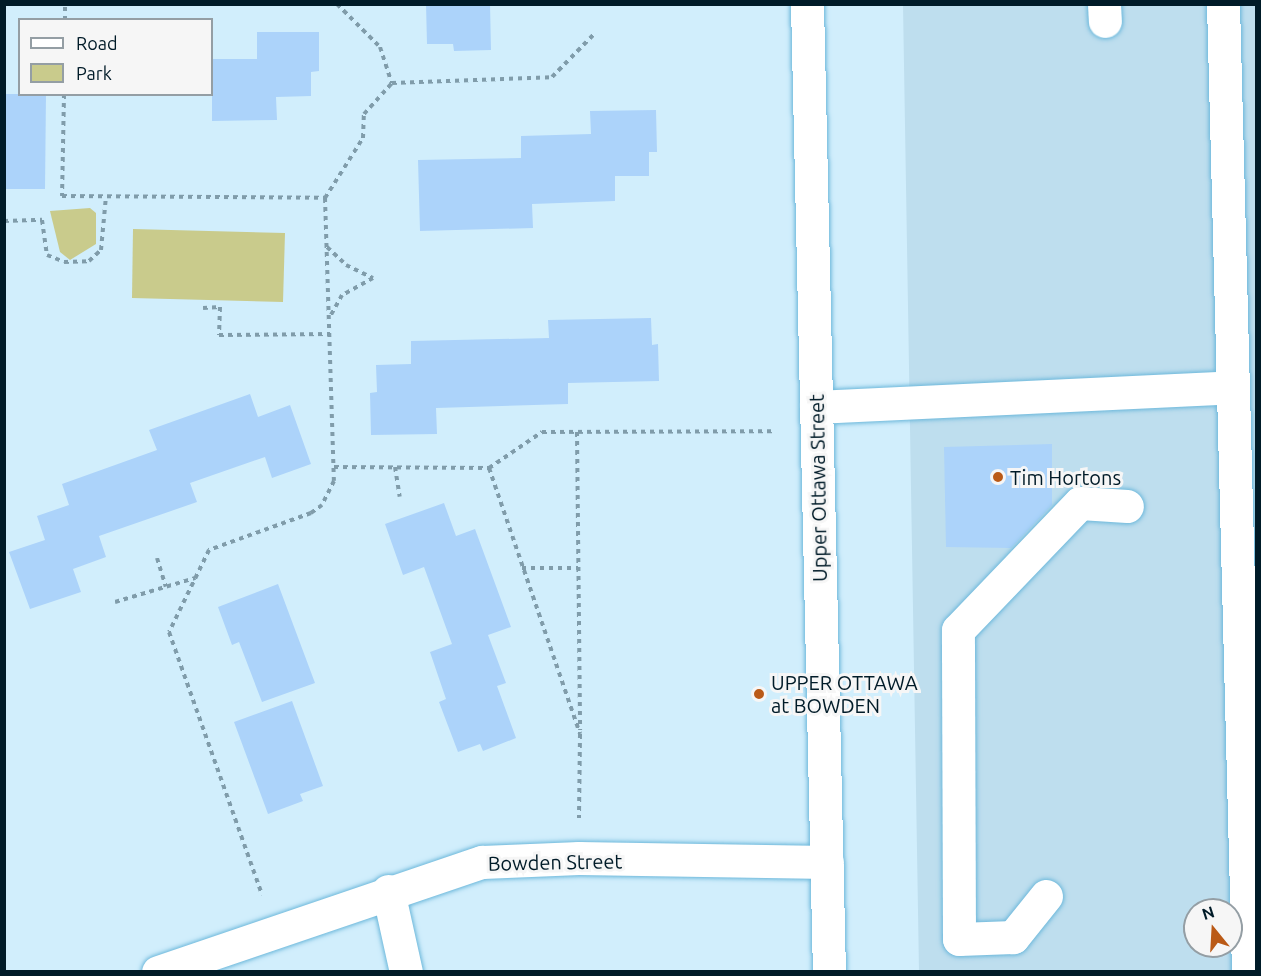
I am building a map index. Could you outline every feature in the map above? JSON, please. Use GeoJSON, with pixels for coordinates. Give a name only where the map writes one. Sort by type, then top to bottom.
{"type":"FeatureCollection","features":[{"type":"Feature","properties":{"kind":"main road","name":"Upper Ottawa Street"},"geometry":{"type":"LineString","coordinates":[[807,4],[830,972]]}},
{"type":"Feature","properties":{"kind":"main road"},"geometry":{"type":"LineString","coordinates":[[1223,4],[1248,972]]}},
{"type":"Feature","properties":{"kind":"main road"},"geometry":{"type":"LineString","coordinates":[[816,419],[1233,387]]}},
{"type":"Feature","properties":{"kind":"main road"},"geometry":{"type":"LineString","coordinates":[[1047,896],[1013,938],[959,939],[958,630],[1080,503],[1127,506]]}},
{"type":"Feature","properties":{"kind":"main road","name":"Bowden Street"},"geometry":{"type":"LineString","coordinates":[[158,972],[275,933],[388,891],[482,862],[579,858],[827,862]]}},
{"type":"Feature","properties":{"kind":"main road"},"geometry":{"type":"LineString","coordinates":[[388,891],[406,972]]}},
{"type":"Feature","properties":{"kind":"path"},"geometry":{"type":"LineString","coordinates":[[337,4],[380,47],[392,83]]}},
{"type":"Feature","properties":{"kind":"path"},"geometry":{"type":"LineString","coordinates":[[275,933],[169,632],[209,550],[311,513],[322,505],[334,481],[325,198],[363,138],[364,114],[392,83],[552,77],[596,32]]}},
{"type":"Feature","properties":{"kind":"path"},"geometry":{"type":"LineString","coordinates":[[64,96],[62,196],[325,198]]}},
{"type":"Feature","properties":{"kind":"path"},"geometry":{"type":"LineString","coordinates":[[4,221],[42,220],[47,255],[64,262],[89,261],[101,250],[106,196]]}},
{"type":"Feature","properties":{"kind":"path"},"geometry":{"type":"LineString","coordinates":[[327,247],[346,265],[373,278],[342,295],[329,317]]}},
{"type":"Feature","properties":{"kind":"path"},"geometry":{"type":"LineString","coordinates":[[203,308],[220,307],[219,335],[330,334]]}},
{"type":"Feature","properties":{"kind":"path"},"geometry":{"type":"LineString","coordinates":[[334,467],[489,468],[542,432],[816,419]]}},
{"type":"Feature","properties":{"kind":"path"},"geometry":{"type":"LineString","coordinates":[[577,432],[579,858]]}},
{"type":"Feature","properties":{"kind":"path"},"geometry":{"type":"LineString","coordinates":[[395,467],[400,497]]}},
{"type":"Feature","properties":{"kind":"path"},"geometry":{"type":"LineString","coordinates":[[489,468],[580,734]]}},
{"type":"Feature","properties":{"kind":"path"},"geometry":{"type":"LineString","coordinates":[[157,558],[166,587]]}},
{"type":"Feature","properties":{"kind":"path"},"geometry":{"type":"LineString","coordinates":[[522,568],[578,568]]}},
{"type":"Feature","properties":{"kind":"path"},"geometry":{"type":"LineString","coordinates":[[115,602],[195,578]]}},
{"type":"Feature","properties":{"kind":"shaded area"},"geometry":{"type":"Polygon","coordinates":[[[903,5],[1256,5],[1256,971],[919,971],[903,5]]]}},
{"type":"Feature","properties":{"kind":"green space"},"geometry":{"type":"Polygon","coordinates":[[[90,208],[96,213],[96,244],[70,260],[60,252],[50,211],[90,208]]]}},
{"type":"Feature","properties":{"kind":"green space"},"geometry":{"type":"Polygon","coordinates":[[[133,229],[285,233],[283,302],[132,298],[133,229]]]}},
{"type":"Feature","properties":{"kind":"building"},"geometry":{"type":"Polygon","coordinates":[[[426,4],[490,4],[491,50],[454,51],[453,44],[427,44],[426,4]]]}},
{"type":"Feature","properties":{"kind":"building"},"geometry":{"type":"Polygon","coordinates":[[[257,32],[319,32],[319,71],[311,72],[311,96],[276,97],[277,120],[212,121],[213,59],[257,59],[257,32]]]}},
{"type":"Feature","properties":{"kind":"building"},"geometry":{"type":"Polygon","coordinates":[[[4,94],[46,96],[45,189],[4,189],[4,94]]]}},
{"type":"Feature","properties":{"kind":"building"},"geometry":{"type":"Polygon","coordinates":[[[656,110],[657,152],[649,152],[649,176],[615,176],[615,201],[532,204],[533,228],[420,231],[418,160],[521,158],[521,136],[591,134],[590,111],[656,110]]]}},
{"type":"Feature","properties":{"kind":"building"},"geometry":{"type":"Polygon","coordinates":[[[651,318],[652,345],[658,344],[659,381],[568,383],[568,404],[436,408],[437,434],[371,435],[370,393],[377,392],[376,365],[411,364],[411,341],[549,338],[548,320],[651,318]]]}},
{"type":"Feature","properties":{"kind":"building"},"geometry":{"type":"Polygon","coordinates":[[[250,394],[258,417],[290,405],[311,464],[272,478],[265,457],[190,483],[197,502],[99,536],[106,557],[73,569],[81,592],[30,609],[9,552],[45,540],[37,516],[69,505],[62,484],[157,450],[149,430],[250,394]]]}},
{"type":"Feature","properties":{"kind":"building","name":"Tim Hortons"},"geometry":{"type":"Polygon","coordinates":[[[1052,444],[1052,505],[1011,548],[946,547],[944,447],[1052,444]]]}},
{"type":"Feature","properties":{"kind":"building"},"geometry":{"type":"Polygon","coordinates":[[[444,503],[456,536],[475,529],[511,627],[488,635],[506,683],[497,686],[516,738],[483,751],[480,744],[458,752],[439,702],[446,699],[430,652],[452,644],[424,567],[403,575],[385,524],[444,503]]]}},
{"type":"Feature","properties":{"kind":"building"},"geometry":{"type":"Polygon","coordinates":[[[278,584],[315,683],[262,702],[239,642],[232,645],[218,607],[278,584]]]}},
{"type":"Feature","properties":{"kind":"building"},"geometry":{"type":"Polygon","coordinates":[[[292,701],[323,786],[300,794],[303,801],[268,814],[234,722],[292,701]]]}},
{"type":"Feature","properties":{"kind":"place","name":"Tim Hortons"},"geometry":{"type":"Point","coordinates":[998,477]}},
{"type":"Feature","properties":{"kind":"place","name":"UPPER OTTAWA at BOWDEN"},"geometry":{"type":"Point","coordinates":[759,694]}}]}
